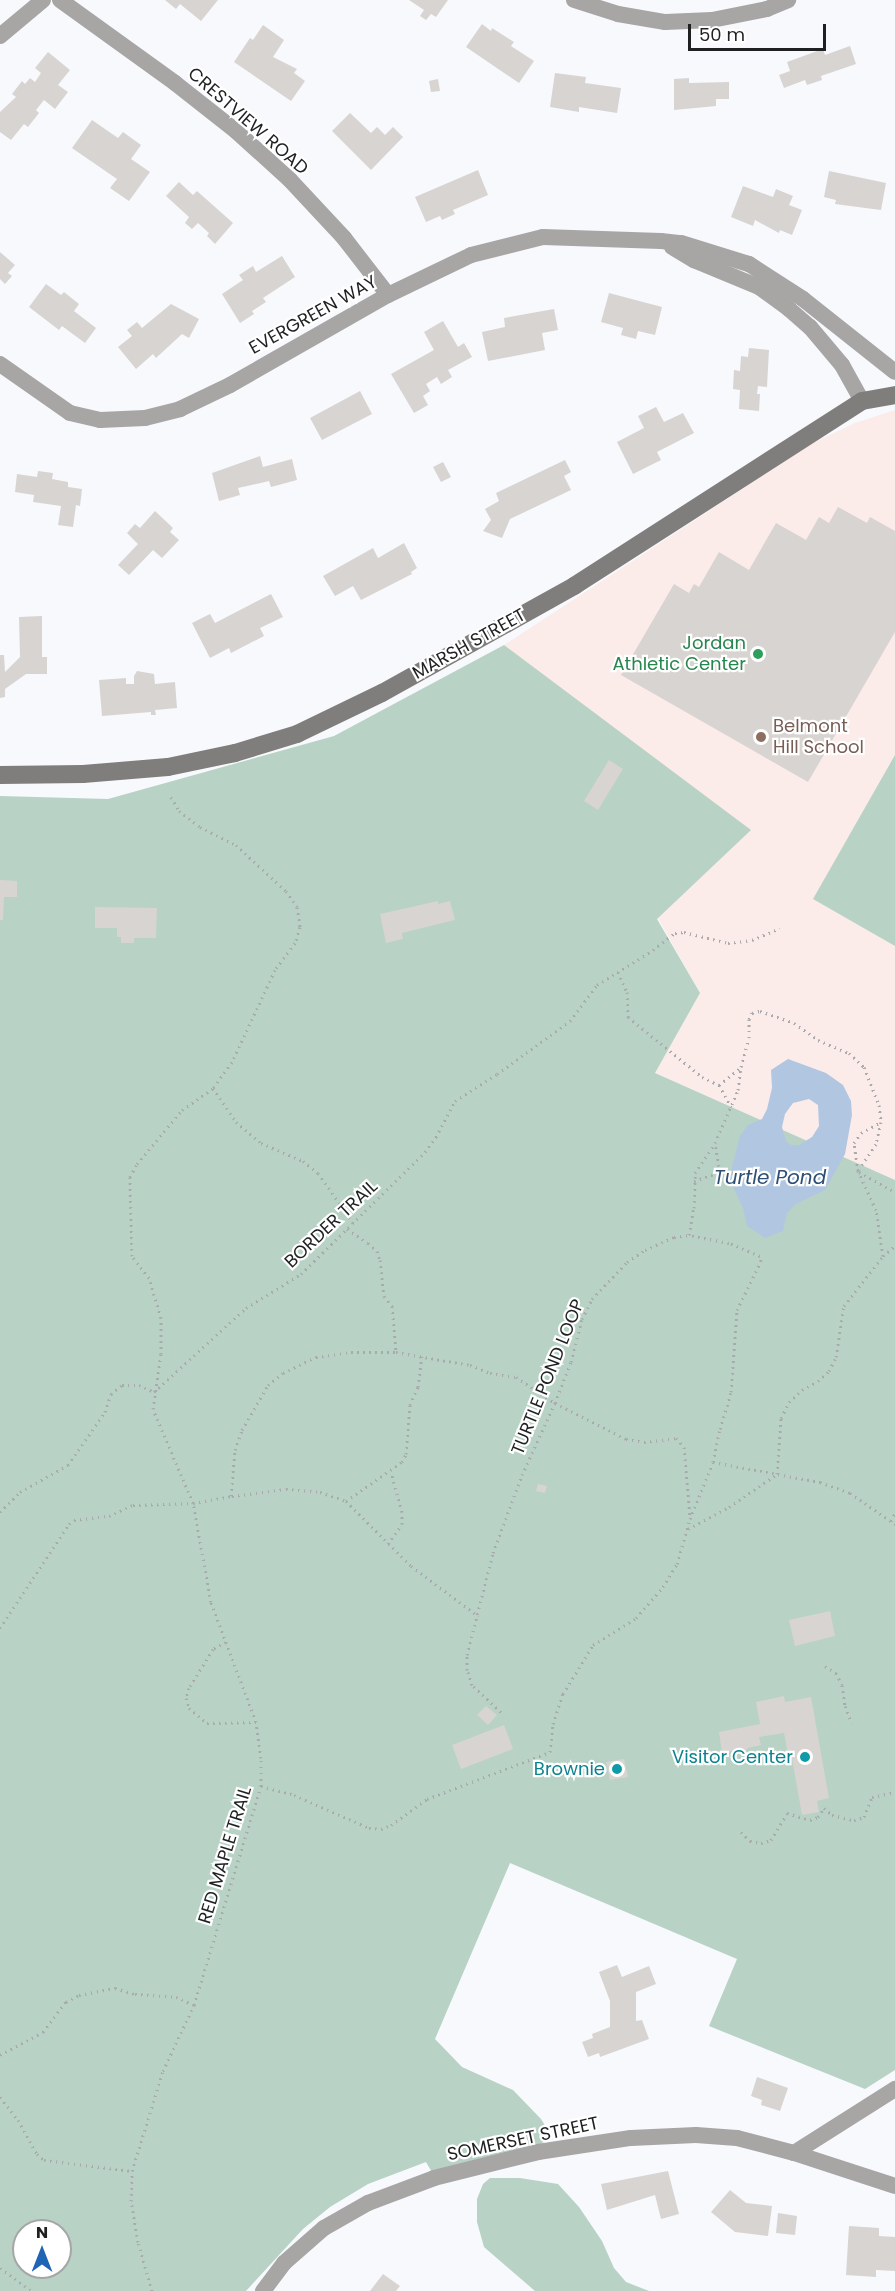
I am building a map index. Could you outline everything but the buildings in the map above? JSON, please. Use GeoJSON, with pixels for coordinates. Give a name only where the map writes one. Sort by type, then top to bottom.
{"type":"FeatureCollection","features":[{"type":"Feature","properties":{"kind":"street"},"geometry":{"type":"LineString","coordinates":[[0,36],[43,0]]}},
{"type":"Feature","properties":{"kind":"street","name":"CRESTVIEW ROAD"},"geometry":{"type":"LineString","coordinates":[[60,0],[176,83],[236,131],[290,180],[344,238],[388,295]]}},
{"type":"Feature","properties":{"kind":"street"},"geometry":{"type":"LineString","coordinates":[[574,0],[618,14],[664,22],[712,20],[766,9],[788,0]]}},
{"type":"Feature","properties":{"kind":"street","name":"EVERGREEN WAY"},"geometry":{"type":"LineString","coordinates":[[0,364],[70,413],[100,420],[145,418],[180,409],[230,385],[388,295],[471,255],[543,237],[681,243],[749,264],[804,298],[895,372]]}},
{"type":"Feature","properties":{"kind":"street","name":"EVERGREEN WAY"},"geometry":{"type":"LineString","coordinates":[[661,241],[694,260],[759,286],[789,309],[828,348],[842,366],[862,401]]}},
{"type":"Feature","properties":{"kind":"street","name":"MARSH STREET"},"geometry":{"type":"LineString","coordinates":[[0,775],[82,774],[168,766],[235,753],[297,734],[382,693],[574,586],[862,401],[895,395]]}},
{"type":"Feature","properties":{"kind":"street"},"geometry":{"type":"LineString","coordinates":[[794,2153],[895,2089]]}},
{"type":"Feature","properties":{"kind":"street","name":"SOMERSET STREET"},"geometry":{"type":"LineString","coordinates":[[263,2291],[284,2263],[324,2228],[368,2203],[434,2178],[538,2152],[631,2138],[696,2134],[737,2138],[794,2153],[895,2186]]}},
{"type":"Feature","properties":{"kind":"path","name":"RED MAPLE TRAIL"},"geometry":{"type":"LineString","coordinates":[[152,2291],[136,2232],[131,2201],[132,2171],[163,2071],[194,2005],[261,1786],[261,1758],[256,1722],[211,1602],[193,1503],[153,1409],[161,1354],[161,1318],[148,1278],[132,1256],[130,1177],[137,1164],[182,1110],[213,1088],[232,1062],[252,1015],[275,970],[295,943],[300,927],[297,907],[286,891],[237,845],[200,827],[179,811],[171,796]]}},
{"type":"Feature","properties":{"kind":"path","name":"BORDER TRAIL"},"geometry":{"type":"LineString","coordinates":[[154,1392],[246,1308],[301,1274],[425,1152],[455,1101],[497,1074],[570,1021],[597,985],[675,933],[684,932],[728,943],[752,940],[780,928]]}},
{"type":"Feature","properties":{"kind":"path"},"geometry":{"type":"LineString","coordinates":[[618,972],[625,983],[628,1017],[632,1022],[702,1077],[719,1085],[732,1108]]}},
{"type":"Feature","properties":{"kind":"path"},"geometry":{"type":"LineString","coordinates":[[261,1786],[294,1795],[369,1828],[381,1829],[391,1825],[427,1799],[550,1752],[553,1724],[563,1694],[593,1644],[636,1618],[663,1587],[677,1564],[690,1519],[713,1462],[731,1392],[737,1310],[761,1261],[760,1256],[729,1243],[688,1235],[694,1208],[695,1173],[715,1143],[732,1108],[749,1038],[749,1019],[752,1013],[760,1011],[794,1023],[818,1040],[849,1053],[864,1067],[879,1105],[881,1122],[876,1144],[858,1171]]}},
{"type":"Feature","properties":{"kind":"path"},"geometry":{"type":"LineString","coordinates":[[719,1085],[741,1067]]}},
{"type":"Feature","properties":{"kind":"path"},"geometry":{"type":"LineString","coordinates":[[213,1088],[236,1122],[261,1143],[303,1161],[318,1173],[353,1223]]}},
{"type":"Feature","properties":{"kind":"path"},"geometry":{"type":"LineString","coordinates":[[881,1122],[861,1133],[854,1143],[858,1171],[876,1210],[883,1256]]}},
{"type":"Feature","properties":{"kind":"path"},"geometry":{"type":"LineString","coordinates":[[715,1143],[720,1172]]}},
{"type":"Feature","properties":{"kind":"path"},"geometry":{"type":"LineString","coordinates":[[858,1171],[895,1192]]}},
{"type":"Feature","properties":{"kind":"path"},"geometry":{"type":"LineString","coordinates":[[694,1181],[720,1172],[741,1174]]}},
{"type":"Feature","properties":{"kind":"path"},"geometry":{"type":"LineString","coordinates":[[347,1229],[377,1251],[384,1296],[392,1306],[396,1352]]}},
{"type":"Feature","properties":{"kind":"path","name":"TURTLE POND LOOP"},"geometry":{"type":"LineString","coordinates":[[501,1712],[472,1684],[467,1670],[467,1655],[493,1553],[522,1475],[571,1362],[582,1319],[592,1299],[627,1262],[645,1250],[674,1237],[688,1235]]}},
{"type":"Feature","properties":{"kind":"path"},"geometry":{"type":"LineString","coordinates":[[777,1474],[781,1418],[789,1402],[829,1371],[840,1340],[844,1306],[883,1256],[895,1246]]}},
{"type":"Feature","properties":{"kind":"path"},"geometry":{"type":"LineString","coordinates":[[231,1496],[235,1450],[242,1430],[268,1385],[282,1373],[316,1357],[351,1352],[396,1352],[516,1377],[555,1402],[626,1439],[644,1442],[669,1437],[682,1441],[690,1519]]}},
{"type":"Feature","properties":{"kind":"path"},"geometry":{"type":"LineString","coordinates":[[346,1501],[391,1472],[402,1462],[406,1454],[410,1405],[418,1387],[422,1356]]}},
{"type":"Feature","properties":{"kind":"path"},"geometry":{"type":"LineString","coordinates":[[0,1512],[20,1492],[68,1465],[105,1412],[111,1394],[122,1385],[139,1385],[154,1392]]}},
{"type":"Feature","properties":{"kind":"path"},"geometry":{"type":"LineString","coordinates":[[713,1462],[820,1482],[849,1493],[895,1524]]}},
{"type":"Feature","properties":{"kind":"path"},"geometry":{"type":"LineString","coordinates":[[388,1544],[402,1524],[402,1512],[391,1472]]}},
{"type":"Feature","properties":{"kind":"path"},"geometry":{"type":"LineString","coordinates":[[687,1530],[729,1507],[777,1474]]}},
{"type":"Feature","properties":{"kind":"path"},"geometry":{"type":"LineString","coordinates":[[0,1628],[69,1524],[74,1520],[109,1516],[133,1505],[193,1503],[286,1489],[320,1492],[346,1501],[411,1566],[478,1616]]}},
{"type":"Feature","properties":{"kind":"path"},"geometry":{"type":"LineString","coordinates":[[891,1521],[895,1513]]}},
{"type":"Feature","properties":{"kind":"path"},"geometry":{"type":"LineString","coordinates":[[226,1642],[213,1649],[189,1688],[186,1698],[189,1708],[207,1723],[256,1722]]}},
{"type":"Feature","properties":{"kind":"path"},"geometry":{"type":"LineString","coordinates":[[825,1666],[836,1673],[843,1686],[845,1706],[852,1722]]}},
{"type":"Feature","properties":{"kind":"path"},"geometry":{"type":"LineString","coordinates":[[741,1832],[750,1841],[761,1843],[771,1840],[787,1813],[810,1820],[818,1817],[824,1808],[832,1815],[854,1820],[864,1817],[872,1797],[895,1792]]}},
{"type":"Feature","properties":{"kind":"path"},"geometry":{"type":"LineString","coordinates":[[0,2055],[43,2032],[66,2002],[79,1995],[115,1988],[135,1994],[176,1997],[194,2005]]}},
{"type":"Feature","properties":{"kind":"path"},"geometry":{"type":"LineString","coordinates":[[0,2097],[18,2121],[36,2154],[44,2160],[132,2171]]}},
{"type":"Feature","properties":{"kind":"path"},"geometry":{"type":"LineString","coordinates":[[0,2268],[32,2291]]}},
{"type":"Feature","properties":{"kind":"shaded area","name":"Belmont Hill School"},"geometry":{"type":"Polygon","coordinates":[[[895,410],[895,1180],[655,1073],[700,993],[504,645],[813,443],[855,423],[895,410]]]}},
{"type":"Feature","properties":{"kind":"green space"},"geometry":{"type":"Polygon","coordinates":[[[504,645],[751,830],[657,919],[700,993],[655,1073],[895,1180],[895,2070],[865,2089],[709,2026],[737,1959],[510,1863],[435,2039],[462,2067],[513,2090],[541,2119],[547,2129],[545,2141],[534,2149],[433,2174],[426,2162],[368,2184],[330,2207],[303,2229],[246,2291],[0,2291],[0,796],[108,799],[334,736],[504,645]]]}},
{"type":"Feature","properties":{"kind":"green space"},"geometry":{"type":"Polygon","coordinates":[[[895,755],[895,946],[813,899],[895,755]]]}},
{"type":"Feature","properties":{"kind":"green space"},"geometry":{"type":"Polygon","coordinates":[[[490,2178],[520,2178],[558,2184],[579,2207],[602,2241],[614,2268],[626,2282],[649,2291],[535,2291],[484,2247],[477,2222],[477,2199],[483,2184],[490,2178]]]}},
{"type":"Feature","properties":{"kind":"water","name":"Turtle Pond"},"geometry":{"type":"Polygon","coordinates":[[[788,1059],[826,1073],[843,1085],[851,1101],[852,1115],[845,1154],[825,1190],[796,1204],[787,1213],[783,1231],[765,1238],[747,1226],[743,1208],[729,1178],[740,1136],[748,1125],[762,1119],[767,1109],[772,1088],[771,1070],[788,1059]],[[809,1099],[793,1103],[785,1114],[782,1127],[786,1141],[791,1145],[799,1145],[812,1137],[819,1126],[818,1105],[809,1099]]]}},
{"type":"Feature","properties":{"kind":"place","name":"Jordan Athletic Center"},"geometry":{"type":"Point","coordinates":[758,654]}},
{"type":"Feature","properties":{"kind":"place","name":"Belmont Hill School"},"geometry":{"type":"Point","coordinates":[761,737]}},
{"type":"Feature","properties":{"kind":"place","name":"Visitor Center"},"geometry":{"type":"Point","coordinates":[805,1757]}},
{"type":"Feature","properties":{"kind":"place","name":"Brownie"},"geometry":{"type":"Point","coordinates":[617,1769]}}]}
